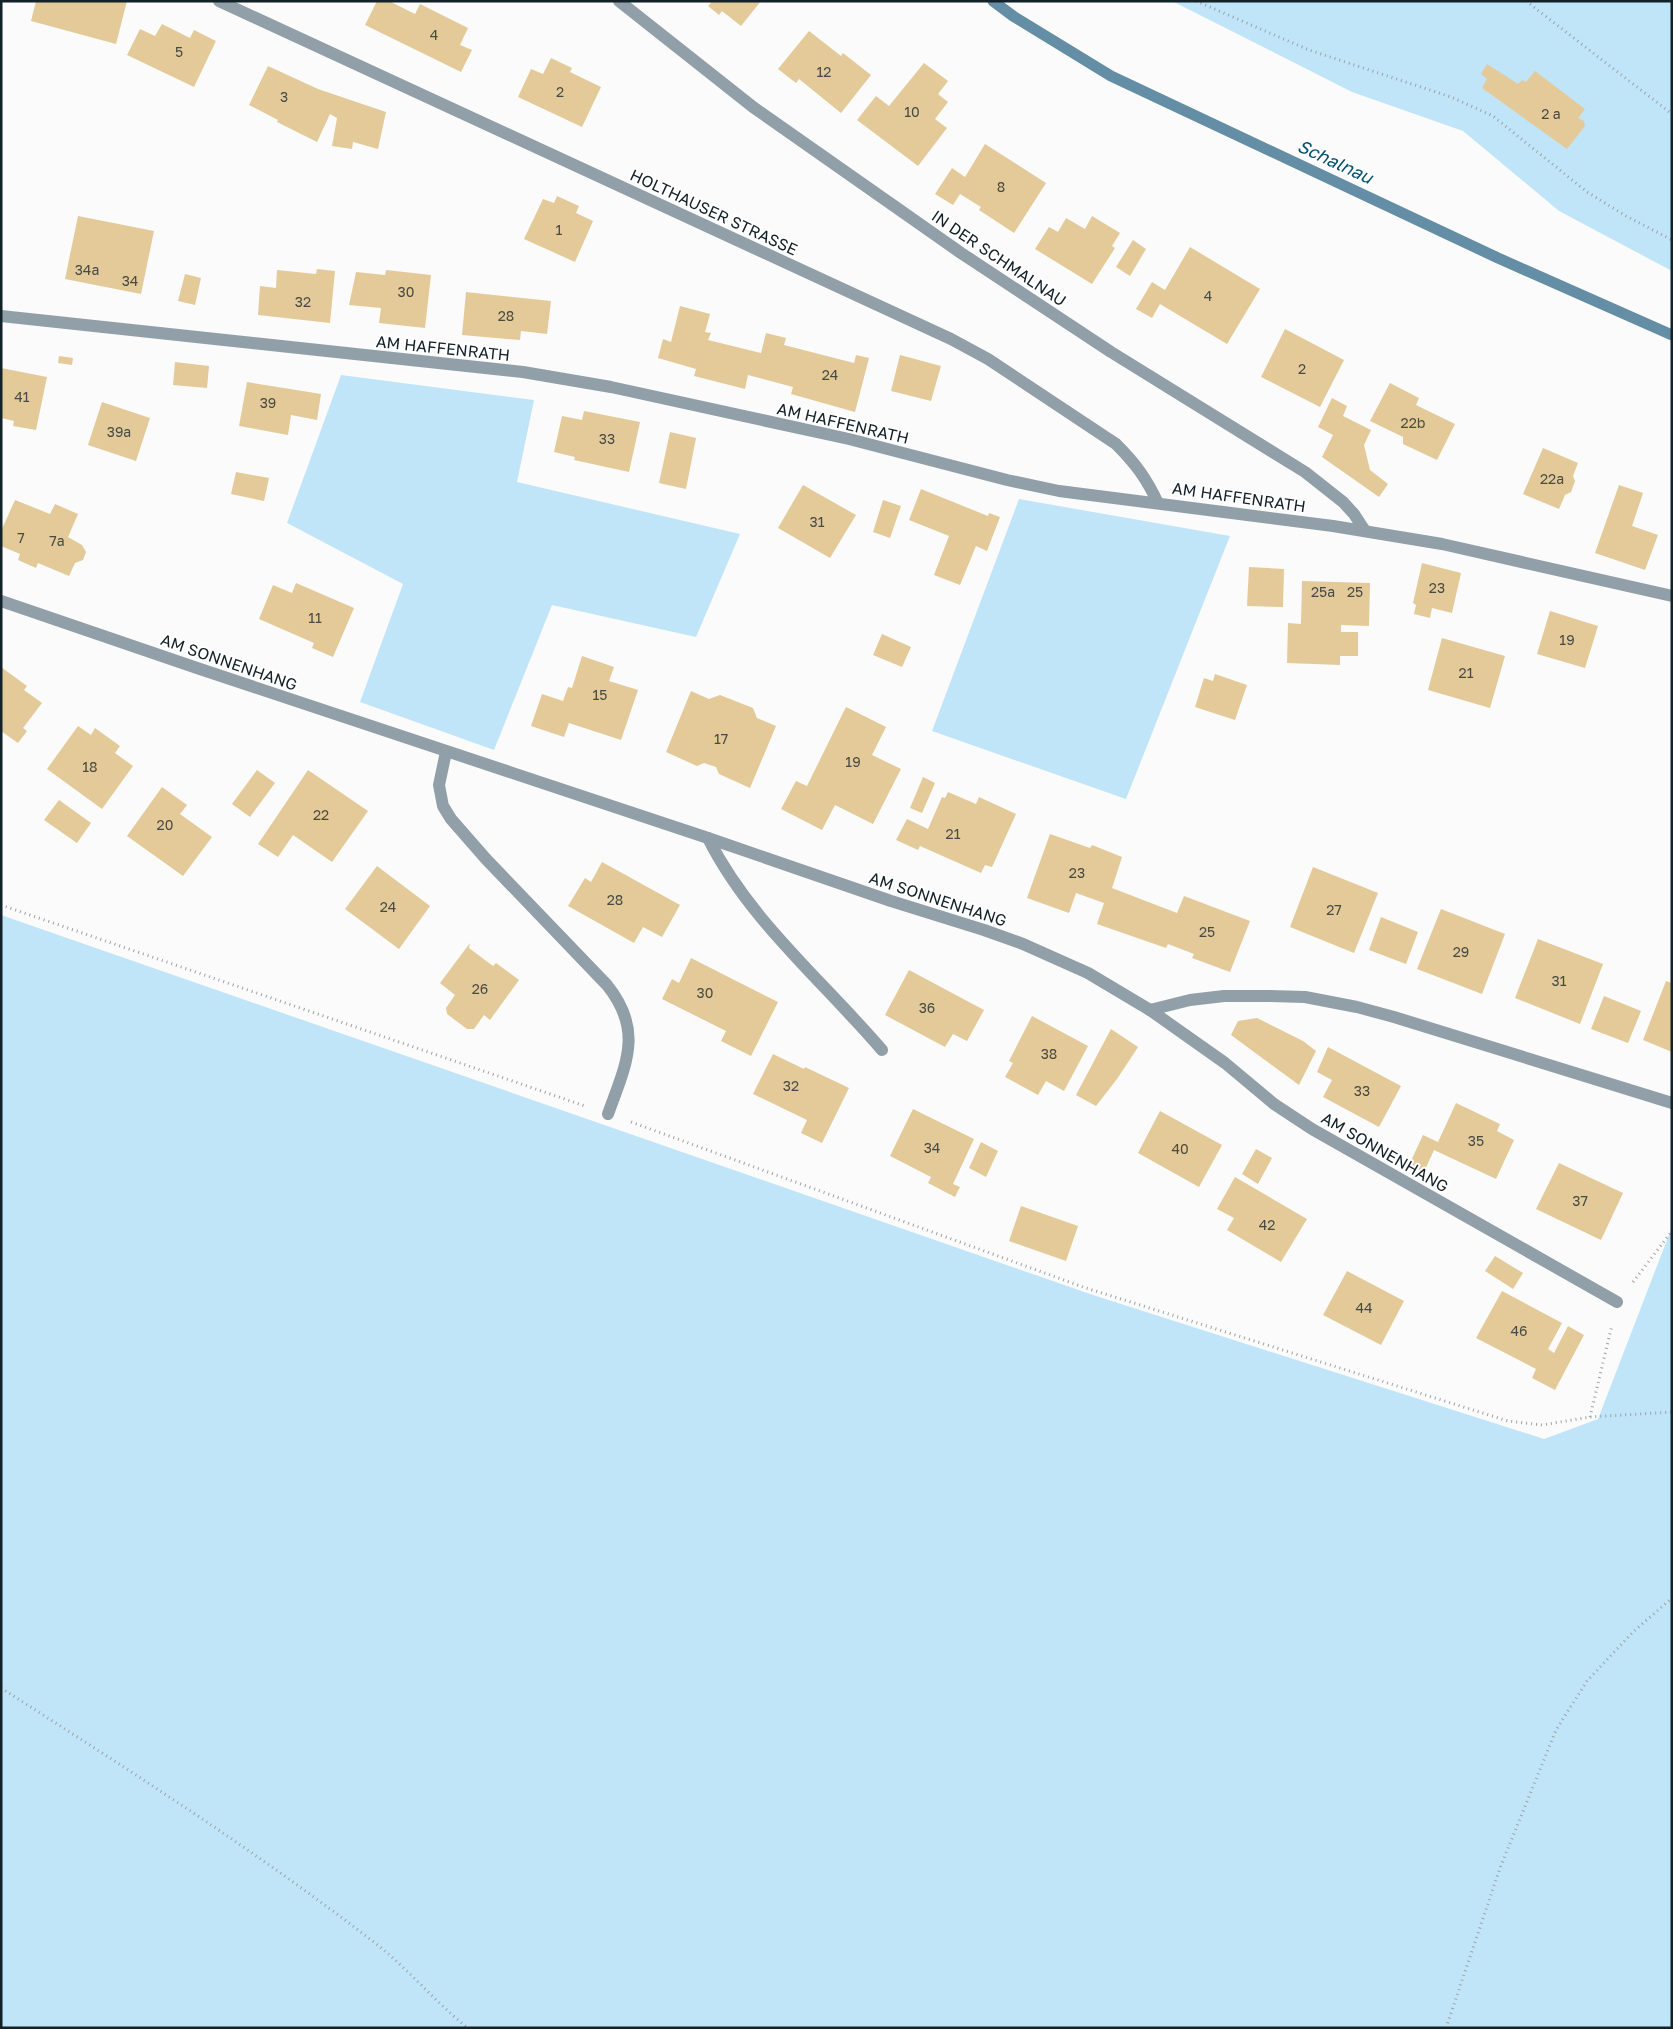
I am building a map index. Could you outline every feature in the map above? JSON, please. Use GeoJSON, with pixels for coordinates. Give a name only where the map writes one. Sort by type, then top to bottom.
{"type":"FeatureCollection","features":[{"type":"Feature","properties":{"kind":"street","name":"HOLTHAUSER STRASSE"},"geometry":{"type":"LineString","coordinates":[[219,1],[706,227],[901,315],[988,359],[1116,444],[1146,478],[1158,503]]}},
{"type":"Feature","properties":{"kind":"street","name":"IN DER SCHMALNAU"},"geometry":{"type":"LineString","coordinates":[[619,1],[753,107],[969,258],[1111,352],[1305,472],[1344,502],[1365,531]]}},
{"type":"Feature","properties":{"kind":"street","name":"AM HAFFENRATH"},"geometry":{"type":"LineString","coordinates":[[1,316],[523,372],[610,387],[830,435],[1059,491],[1365,531],[1442,544],[1672,596]]}},
{"type":"Feature","properties":{"kind":"street","name":"AM SONNENHANG"},"geometry":{"type":"LineString","coordinates":[[1,601],[446,752],[1024,944],[1088,974],[1150,1010],[1225,1063],[1274,1104],[1312,1129],[1617,1302]]}},
{"type":"Feature","properties":{"kind":"street"},"geometry":{"type":"LineString","coordinates":[[446,752],[439,785],[443,806],[451,820],[607,985],[624,1010],[628,1028],[629,1049],[626,1064],[608,1114]]}},
{"type":"Feature","properties":{"kind":"street"},"geometry":{"type":"LineString","coordinates":[[708,838],[722,866],[748,903],[882,1050]]}},
{"type":"Feature","properties":{"kind":"street"},"geometry":{"type":"LineString","coordinates":[[1150,1010],[1190,1000],[1224,996],[1305,997],[1357,1007],[1394,1017],[1672,1103]]}},
{"type":"Feature","properties":{"kind":"path"},"geometry":{"type":"LineString","coordinates":[[1196,1],[1309,50],[1451,97],[1493,116],[1587,192],[1626,216],[1672,240]]}},
{"type":"Feature","properties":{"kind":"path"},"geometry":{"type":"LineString","coordinates":[[1526,1],[1672,114]]}},
{"type":"Feature","properties":{"kind":"path"},"geometry":{"type":"LineString","coordinates":[[1,905],[608,1114],[1083,1287],[1508,1421],[1542,1425],[1590,1417],[1672,1412]]}},
{"type":"Feature","properties":{"kind":"path"},"geometry":{"type":"LineString","coordinates":[[1590,1417],[1617,1302],[1672,1231]]}},
{"type":"Feature","properties":{"kind":"path"},"geometry":{"type":"LineString","coordinates":[[1446,2028],[1500,1868],[1556,1730],[1587,1681],[1633,1632],[1672,1598]]}},
{"type":"Feature","properties":{"kind":"path"},"geometry":{"type":"LineString","coordinates":[[1,1688],[158,1788],[318,1900],[381,1948],[468,2028]]}},
{"type":"Feature","properties":{"kind":"shaded area"},"geometry":{"type":"Polygon","coordinates":[[[1172,1],[1672,1],[1672,271],[1559,211],[1463,131],[1352,92],[1172,1]]]}},
{"type":"Feature","properties":{"kind":"shaded area"},"geometry":{"type":"Polygon","coordinates":[[[341,375],[534,400],[517,482],[740,534],[696,637],[552,605],[494,750],[360,702],[403,584],[287,523],[341,375]]]}},
{"type":"Feature","properties":{"kind":"shaded area"},"geometry":{"type":"Polygon","coordinates":[[[1019,499],[1230,536],[1126,799],[932,731],[1019,499]]]}},
{"type":"Feature","properties":{"kind":"shaded area"},"geometry":{"type":"Polygon","coordinates":[[[1,915],[1093,1295],[1544,1439],[1598,1419],[1672,1227],[1672,2028],[1,2028],[1,915]]]}},
{"type":"Feature","properties":{"kind":"building"},"geometry":{"type":"Polygon","coordinates":[[[36,1],[127,1],[116,44],[31,21],[36,1]]]}},
{"type":"Feature","properties":{"kind":"building"},"geometry":{"type":"Polygon","coordinates":[[[377,1],[389,1],[415,14],[420,4],[468,28],[460,45],[472,50],[461,72],[365,25],[377,1]]]}},
{"type":"Feature","properties":{"kind":"building"},"geometry":{"type":"Polygon","coordinates":[[[710,1],[761,1],[741,26],[722,11],[719,15],[708,6],[711,3],[710,1]]]}},
{"type":"Feature","properties":{"kind":"building"},"geometry":{"type":"Polygon","coordinates":[[[162,24],[190,38],[194,30],[216,41],[194,87],[127,55],[140,29],[155,36],[162,24]]]}},
{"type":"Feature","properties":{"kind":"building"},"geometry":{"type":"Polygon","coordinates":[[[809,31],[841,56],[843,53],[871,75],[841,113],[799,79],[796,83],[778,69],[809,31]]]}},
{"type":"Feature","properties":{"kind":"building"},"geometry":{"type":"Polygon","coordinates":[[[551,58],[572,68],[570,72],[601,87],[582,127],[518,97],[531,69],[543,74],[551,58]]]}},
{"type":"Feature","properties":{"kind":"building"},"geometry":{"type":"Polygon","coordinates":[[[924,63],[948,81],[938,94],[948,102],[935,119],[947,128],[918,166],[857,120],[876,96],[889,106],[924,63]]]}},
{"type":"Feature","properties":{"kind":"building"},"geometry":{"type":"Polygon","coordinates":[[[1487,64],[1518,84],[1522,80],[1526,82],[1535,71],[1585,109],[1578,118],[1584,121],[1585,126],[1567,149],[1482,88],[1487,79],[1481,74],[1487,64]]]}},
{"type":"Feature","properties":{"kind":"building"},"geometry":{"type":"Polygon","coordinates":[[[268,66],[318,89],[386,112],[378,149],[353,142],[352,149],[332,146],[337,118],[330,114],[317,142],[277,122],[278,120],[249,105],[268,66]]]}},
{"type":"Feature","properties":{"kind":"building"},"geometry":{"type":"Polygon","coordinates":[[[985,144],[1046,183],[1014,233],[979,210],[981,207],[960,194],[953,205],[935,194],[952,168],[965,177],[985,144]]]}},
{"type":"Feature","properties":{"kind":"building"},"geometry":{"type":"Polygon","coordinates":[[[557,196],[579,206],[576,213],[593,221],[575,262],[524,239],[543,199],[554,203],[557,196]]]}},
{"type":"Feature","properties":{"kind":"building"},"geometry":{"type":"Polygon","coordinates":[[[78,216],[154,231],[141,294],[65,279],[78,216]]]}},
{"type":"Feature","properties":{"kind":"building"},"geometry":{"type":"Polygon","coordinates":[[[1092,216],[1120,233],[1112,246],[1115,248],[1092,284],[1035,249],[1049,227],[1058,232],[1066,218],[1085,229],[1092,216]]]}},
{"type":"Feature","properties":{"kind":"building"},"geometry":{"type":"Polygon","coordinates":[[[1133,240],[1146,249],[1130,276],[1116,267],[1133,240]]]}},
{"type":"Feature","properties":{"kind":"building"},"geometry":{"type":"Polygon","coordinates":[[[1190,247],[1260,289],[1227,344],[1160,304],[1152,318],[1136,309],[1152,282],[1165,290],[1190,247]]]}},
{"type":"Feature","properties":{"kind":"building"},"geometry":{"type":"Polygon","coordinates":[[[317,269],[335,271],[330,323],[258,315],[260,286],[276,288],[277,270],[316,274],[317,269]]]}},
{"type":"Feature","properties":{"kind":"building"},"geometry":{"type":"Polygon","coordinates":[[[386,270],[431,275],[425,328],[379,323],[381,308],[349,305],[356,272],[385,275],[386,270]]]}},
{"type":"Feature","properties":{"kind":"building"},"geometry":{"type":"Polygon","coordinates":[[[185,274],[201,278],[195,305],[178,301],[185,274]]]}},
{"type":"Feature","properties":{"kind":"building"},"geometry":{"type":"Polygon","coordinates":[[[466,292],[551,301],[547,334],[521,331],[520,340],[462,335],[466,292]]]}},
{"type":"Feature","properties":{"kind":"building"},"geometry":{"type":"Polygon","coordinates":[[[680,306],[710,314],[705,332],[711,333],[708,340],[761,353],[766,333],[786,338],[784,345],[854,363],[856,355],[869,358],[855,412],[791,394],[793,387],[748,375],[745,389],[694,376],[696,369],[658,358],[663,339],[671,342],[680,306]]]}},
{"type":"Feature","properties":{"kind":"building"},"geometry":{"type":"Polygon","coordinates":[[[1285,329],[1344,360],[1320,407],[1261,377],[1285,329]]]}},
{"type":"Feature","properties":{"kind":"building"},"geometry":{"type":"Polygon","coordinates":[[[900,355],[941,366],[931,401],[891,391],[900,355]]]}},
{"type":"Feature","properties":{"kind":"building"},"geometry":{"type":"Polygon","coordinates":[[[59,356],[73,358],[72,365],[58,363],[59,356]]]}},
{"type":"Feature","properties":{"kind":"building"},"geometry":{"type":"Polygon","coordinates":[[[175,362],[209,366],[207,388],[173,385],[175,362]]]}},
{"type":"Feature","properties":{"kind":"building"},"geometry":{"type":"Polygon","coordinates":[[[1,368],[47,377],[36,430],[13,426],[14,421],[1,418],[1,368]]]}},
{"type":"Feature","properties":{"kind":"building"},"geometry":{"type":"Polygon","coordinates":[[[247,382],[321,394],[317,420],[291,415],[288,435],[239,426],[247,382]]]}},
{"type":"Feature","properties":{"kind":"building"},"geometry":{"type":"Polygon","coordinates":[[[1390,383],[1419,398],[1416,405],[1455,424],[1437,460],[1403,444],[1403,437],[1370,421],[1390,383]]]}},
{"type":"Feature","properties":{"kind":"building"},"geometry":{"type":"Polygon","coordinates":[[[1332,398],[1347,406],[1343,416],[1371,430],[1364,445],[1370,470],[1388,484],[1379,497],[1322,457],[1333,435],[1318,427],[1332,398]]]}},
{"type":"Feature","properties":{"kind":"building"},"geometry":{"type":"Polygon","coordinates":[[[102,402],[150,418],[136,461],[88,445],[102,402]]]}},
{"type":"Feature","properties":{"kind":"building"},"geometry":{"type":"Polygon","coordinates":[[[584,411],[640,422],[629,472],[574,460],[575,457],[554,452],[562,416],[582,420],[584,411]]]}},
{"type":"Feature","properties":{"kind":"building"},"geometry":{"type":"Polygon","coordinates":[[[670,432],[696,438],[686,489],[659,483],[670,432]]]}},
{"type":"Feature","properties":{"kind":"building"},"geometry":{"type":"Polygon","coordinates":[[[1543,448],[1578,463],[1573,476],[1575,481],[1571,492],[1565,495],[1559,509],[1523,494],[1543,448]]]}},
{"type":"Feature","properties":{"kind":"building"},"geometry":{"type":"Polygon","coordinates":[[[236,472],[269,478],[264,501],[231,494],[236,472]]]}},
{"type":"Feature","properties":{"kind":"building"},"geometry":{"type":"Polygon","coordinates":[[[803,485],[856,515],[830,558],[778,528],[803,485]]]}},
{"type":"Feature","properties":{"kind":"building"},"geometry":{"type":"Polygon","coordinates":[[[1619,485],[1643,493],[1632,526],[1658,535],[1645,570],[1595,553],[1619,485]]]}},
{"type":"Feature","properties":{"kind":"building"},"geometry":{"type":"Polygon","coordinates":[[[921,489],[988,516],[989,513],[1000,517],[987,551],[976,546],[960,585],[934,575],[949,536],[909,520],[921,489]]]}},
{"type":"Feature","properties":{"kind":"building"},"geometry":{"type":"Polygon","coordinates":[[[15,500],[50,514],[55,504],[78,514],[68,537],[82,545],[86,552],[83,560],[75,563],[69,576],[38,563],[36,568],[18,560],[20,554],[1,546],[1,531],[15,500]]]}},
{"type":"Feature","properties":{"kind":"building"},"geometry":{"type":"Polygon","coordinates":[[[883,500],[901,506],[890,538],[873,532],[883,500]]]}},
{"type":"Feature","properties":{"kind":"building"},"geometry":{"type":"Polygon","coordinates":[[[1422,563],[1461,573],[1452,613],[1432,608],[1430,618],[1414,614],[1416,605],[1413,603],[1422,563]]]}},
{"type":"Feature","properties":{"kind":"building"},"geometry":{"type":"Polygon","coordinates":[[[1249,567],[1284,569],[1283,607],[1247,606],[1249,567]]]}},
{"type":"Feature","properties":{"kind":"building"},"geometry":{"type":"Polygon","coordinates":[[[1302,581],[1370,583],[1369,626],[1341,625],[1341,632],[1358,632],[1358,656],[1340,656],[1340,665],[1287,663],[1288,623],[1301,624],[1302,581]]]}},
{"type":"Feature","properties":{"kind":"building"},"geometry":{"type":"Polygon","coordinates":[[[296,583],[354,608],[333,657],[312,648],[314,643],[259,619],[273,585],[292,593],[296,583]]]}},
{"type":"Feature","properties":{"kind":"building"},"geometry":{"type":"Polygon","coordinates":[[[1550,611],[1598,626],[1585,668],[1537,654],[1550,611]]]}},
{"type":"Feature","properties":{"kind":"building"},"geometry":{"type":"Polygon","coordinates":[[[882,634],[911,647],[902,667],[873,655],[882,634]]]}},
{"type":"Feature","properties":{"kind":"building"},"geometry":{"type":"Polygon","coordinates":[[[1442,638],[1505,656],[1490,708],[1428,690],[1442,638]]]}},
{"type":"Feature","properties":{"kind":"building"},"geometry":{"type":"Polygon","coordinates":[[[582,656],[614,667],[609,681],[638,690],[621,740],[569,723],[564,737],[531,726],[542,694],[563,701],[568,687],[572,688],[582,656]]]}},
{"type":"Feature","properties":{"kind":"building"},"geometry":{"type":"Polygon","coordinates":[[[1,667],[27,686],[24,690],[42,703],[23,728],[27,731],[18,743],[1,731],[1,667]]]}},
{"type":"Feature","properties":{"kind":"building"},"geometry":{"type":"Polygon","coordinates":[[[1215,674],[1247,685],[1235,720],[1195,707],[1204,678],[1213,681],[1215,674]]]}},
{"type":"Feature","properties":{"kind":"building"},"geometry":{"type":"Polygon","coordinates":[[[691,691],[709,699],[720,695],[753,708],[757,718],[776,726],[750,788],[719,774],[716,767],[704,763],[697,766],[666,752],[691,691]]]}},
{"type":"Feature","properties":{"kind":"building"},"geometry":{"type":"Polygon","coordinates":[[[846,707],[886,727],[872,755],[901,769],[873,824],[835,805],[822,830],[781,809],[796,781],[807,786],[846,707]]]}},
{"type":"Feature","properties":{"kind":"building"},"geometry":{"type":"Polygon","coordinates":[[[78,726],[91,735],[95,728],[120,746],[115,753],[133,766],[102,809],[47,769],[78,726]]]}},
{"type":"Feature","properties":{"kind":"building"},"geometry":{"type":"Polygon","coordinates":[[[257,770],[275,783],[250,817],[232,804],[257,770]]]}},
{"type":"Feature","properties":{"kind":"building"},"geometry":{"type":"Polygon","coordinates":[[[308,770],[368,811],[332,862],[293,835],[278,857],[258,844],[308,770]]]}},
{"type":"Feature","properties":{"kind":"building"},"geometry":{"type":"Polygon","coordinates":[[[923,777],[935,783],[922,813],[910,808],[923,777]]]}},
{"type":"Feature","properties":{"kind":"building"},"geometry":{"type":"Polygon","coordinates":[[[162,787],[187,805],[180,814],[212,837],[183,876],[127,836],[162,787]]]}},
{"type":"Feature","properties":{"kind":"building"},"geometry":{"type":"Polygon","coordinates":[[[948,792],[976,804],[979,797],[1016,814],[992,867],[985,865],[981,873],[920,846],[918,850],[896,840],[907,819],[928,829],[942,797],[945,798],[948,792]]]}},
{"type":"Feature","properties":{"kind":"building"},"geometry":{"type":"Polygon","coordinates":[[[59,800],[91,823],[77,843],[44,820],[59,800]]]}},
{"type":"Feature","properties":{"kind":"building"},"geometry":{"type":"Polygon","coordinates":[[[1050,834],[1090,848],[1092,845],[1122,857],[1112,888],[1177,913],[1184,896],[1250,921],[1230,972],[1192,958],[1194,954],[1168,944],[1166,948],[1097,924],[1104,903],[1076,893],[1069,913],[1027,898],[1050,834]]]}},
{"type":"Feature","properties":{"kind":"building"},"geometry":{"type":"Polygon","coordinates":[[[602,862],[680,905],[662,937],[643,927],[634,943],[568,906],[585,878],[591,882],[602,862]]]}},
{"type":"Feature","properties":{"kind":"building"},"geometry":{"type":"Polygon","coordinates":[[[377,866],[430,906],[399,949],[345,909],[377,866]]]}},
{"type":"Feature","properties":{"kind":"building"},"geometry":{"type":"Polygon","coordinates":[[[1313,867],[1378,893],[1354,953],[1290,927],[1313,867]]]}},
{"type":"Feature","properties":{"kind":"building"},"geometry":{"type":"Polygon","coordinates":[[[1441,909],[1505,934],[1482,994],[1417,969],[1441,909]]]}},
{"type":"Feature","properties":{"kind":"building"},"geometry":{"type":"Polygon","coordinates":[[[1381,917],[1418,932],[1406,964],[1369,950],[1381,917]]]}},
{"type":"Feature","properties":{"kind":"building"},"geometry":{"type":"Polygon","coordinates":[[[1538,939],[1603,964],[1580,1024],[1515,998],[1538,939]]]}},
{"type":"Feature","properties":{"kind":"building"},"geometry":{"type":"Polygon","coordinates":[[[470,943],[469,948],[493,966],[496,963],[519,980],[490,1020],[484,1015],[474,1029],[467,1029],[447,1014],[446,1008],[455,995],[440,983],[470,943]]]}},
{"type":"Feature","properties":{"kind":"building"},"geometry":{"type":"Polygon","coordinates":[[[691,958],[778,1002],[751,1056],[721,1041],[726,1031],[662,999],[672,979],[679,983],[691,958]]]}},
{"type":"Feature","properties":{"kind":"building"},"geometry":{"type":"Polygon","coordinates":[[[909,970],[984,1010],[967,1041],[953,1034],[945,1047],[885,1015],[909,970]]]}},
{"type":"Feature","properties":{"kind":"building"},"geometry":{"type":"Polygon","coordinates":[[[1666,981],[1672,983],[1672,1052],[1643,1040],[1666,981]]]}},
{"type":"Feature","properties":{"kind":"building"},"geometry":{"type":"Polygon","coordinates":[[[1604,996],[1641,1011],[1628,1043],[1591,1029],[1604,996]]]}},
{"type":"Feature","properties":{"kind":"building"},"geometry":{"type":"Polygon","coordinates":[[[1032,1016],[1088,1046],[1064,1091],[1046,1081],[1038,1095],[1005,1077],[1013,1063],[1009,1061],[1032,1016]]]}},
{"type":"Feature","properties":{"kind":"building"},"geometry":{"type":"Polygon","coordinates":[[[1257,1018],[1303,1041],[1316,1051],[1299,1085],[1231,1035],[1238,1021],[1257,1018]]]}},
{"type":"Feature","properties":{"kind":"building"},"geometry":{"type":"Polygon","coordinates":[[[1111,1029],[1138,1047],[1096,1106],[1076,1095],[1111,1029]]]}},
{"type":"Feature","properties":{"kind":"building"},"geometry":{"type":"Polygon","coordinates":[[[1328,1047],[1401,1086],[1379,1127],[1323,1097],[1332,1080],[1317,1072],[1328,1047]]]}},
{"type":"Feature","properties":{"kind":"building"},"geometry":{"type":"Polygon","coordinates":[[[773,1054],[849,1088],[822,1143],[801,1133],[807,1120],[753,1094],[773,1054]]]}},
{"type":"Feature","properties":{"kind":"building"},"geometry":{"type":"Polygon","coordinates":[[[1456,1103],[1500,1124],[1497,1131],[1514,1140],[1496,1179],[1434,1150],[1424,1172],[1409,1165],[1423,1135],[1438,1142],[1456,1103]]]}},
{"type":"Feature","properties":{"kind":"building"},"geometry":{"type":"Polygon","coordinates":[[[913,1109],[974,1139],[953,1184],[960,1187],[955,1197],[928,1183],[931,1177],[890,1156],[913,1109]]]}},
{"type":"Feature","properties":{"kind":"building"},"geometry":{"type":"Polygon","coordinates":[[[1160,1111],[1222,1145],[1199,1187],[1138,1153],[1160,1111]]]}},
{"type":"Feature","properties":{"kind":"building"},"geometry":{"type":"Polygon","coordinates":[[[981,1142],[998,1151],[986,1177],[969,1168],[981,1142]]]}},
{"type":"Feature","properties":{"kind":"building"},"geometry":{"type":"Polygon","coordinates":[[[1256,1149],[1272,1158],[1258,1184],[1242,1174],[1256,1149]]]}},
{"type":"Feature","properties":{"kind":"building"},"geometry":{"type":"Polygon","coordinates":[[[1559,1163],[1623,1193],[1601,1240],[1536,1209],[1559,1163]]]}},
{"type":"Feature","properties":{"kind":"building"},"geometry":{"type":"Polygon","coordinates":[[[1235,1177],[1307,1219],[1281,1262],[1227,1230],[1234,1218],[1217,1209],[1235,1177]]]}},
{"type":"Feature","properties":{"kind":"building"},"geometry":{"type":"Polygon","coordinates":[[[1021,1206],[1078,1226],[1066,1261],[1009,1241],[1021,1206]]]}},
{"type":"Feature","properties":{"kind":"building"},"geometry":{"type":"Polygon","coordinates":[[[1495,1256],[1523,1273],[1513,1289],[1485,1271],[1495,1256]]]}},
{"type":"Feature","properties":{"kind":"building"},"geometry":{"type":"Polygon","coordinates":[[[1347,1271],[1404,1301],[1381,1345],[1323,1315],[1347,1271]]]}},
{"type":"Feature","properties":{"kind":"building"},"geometry":{"type":"Polygon","coordinates":[[[1502,1291],[1562,1323],[1548,1349],[1554,1353],[1568,1326],[1584,1335],[1555,1390],[1532,1378],[1536,1369],[1476,1338],[1502,1291]]]}},
{"type":"Feature","properties":{"kind":"waterway","name":"Schalnau"},"geometry":{"type":"LineString","coordinates":[[993,1],[1013,16],[1111,76],[1498,258],[1672,335]]}}]}
